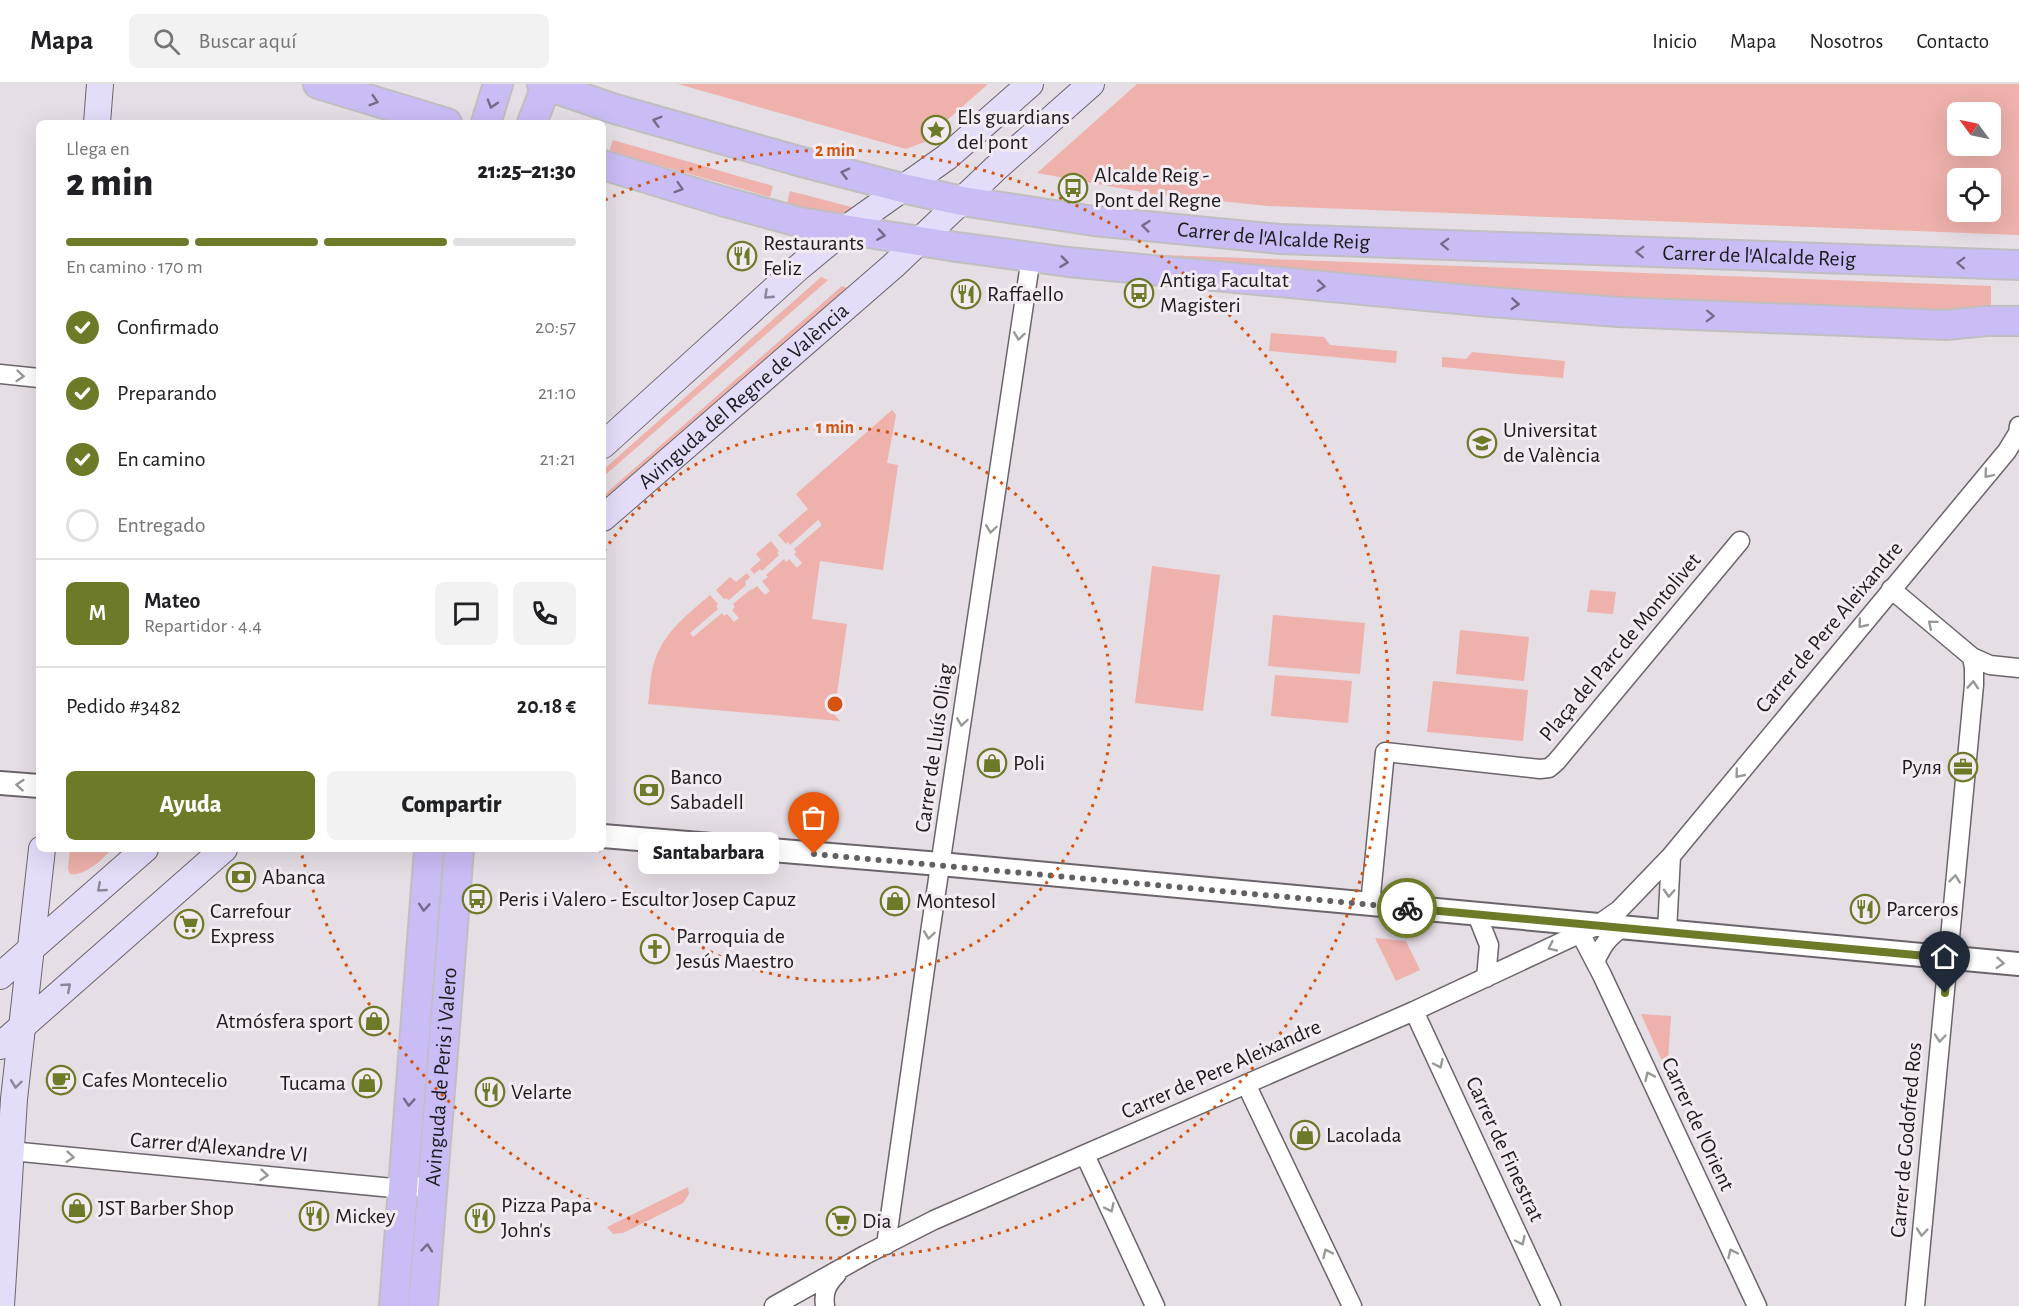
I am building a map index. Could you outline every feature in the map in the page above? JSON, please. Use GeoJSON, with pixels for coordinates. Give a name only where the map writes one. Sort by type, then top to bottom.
{"type":"FeatureCollection","features":[{"type":"Feature","properties":{"kind":"main road"},"geometry":{"type":"LineString","coordinates":[[318,84],[437,120]]}},
{"type":"Feature","properties":{"kind":"main road"},"geometry":{"type":"LineString","coordinates":[[487,120],[498,84]]}},
{"type":"Feature","properties":{"kind":"main road"},"geometry":{"type":"LineString","coordinates":[[533,120],[545,84]]}},
{"type":"Feature","properties":{"kind":"main road","name":"Carrer de l'Alcalde Reig"},"geometry":{"type":"LineString","coordinates":[[545,84],[615,109],[902,188],[962,201],[1094,221],[1280,239],[2019,265]]}},
{"type":"Feature","properties":{"kind":"main road"},"geometry":{"type":"LineString","coordinates":[[606,442],[798,268],[844,230],[951,153],[1030,84]]}},
{"type":"Feature","properties":{"kind":"main road","name":"Avinguda del Regne de València"},"geometry":{"type":"LineString","coordinates":[[606,515],[927,233],[1091,84]]}},
{"type":"Feature","properties":{"kind":"main road"},"geometry":{"type":"LineString","coordinates":[[927,233],[931,215],[930,194],[934,181],[951,153]]}},
{"type":"Feature","properties":{"kind":"main road","name":"Carrer de l'Alcalde Reig"},"geometry":{"type":"LineString","coordinates":[[606,166],[800,222],[844,230],[927,233],[957,247],[1068,262],[1618,312],[1946,325],[2019,321]]}},
{"type":"Feature","properties":{"kind":"main road"},"geometry":{"type":"LineString","coordinates":[[606,419],[629,422]]}},
{"type":"Feature","properties":{"kind":"main road"},"geometry":{"type":"LineString","coordinates":[[1,1306],[6,1151],[23,1026],[42,852]]}},
{"type":"Feature","properties":{"kind":"main road"},"geometry":{"type":"LineString","coordinates":[[0,976],[142,852]]}},
{"type":"Feature","properties":{"kind":"main road"},"geometry":{"type":"LineString","coordinates":[[0,1046],[221,852]]}},
{"type":"Feature","properties":{"kind":"main road","name":"Avinguda de Peris i Valero"},"geometry":{"type":"LineString","coordinates":[[394,1306],[429,852]]}},
{"type":"Feature","properties":{"kind":"main road","name":"Avinguda de Peris i Valero"},"geometry":{"type":"LineString","coordinates":[[423,1306],[459,852]]}},
{"type":"Feature","properties":{"kind":"street","name":"Carrer de Lluís Oliag"},"geometry":{"type":"LineString","coordinates":[[886,1245],[940,864],[1031,257]]}},
{"type":"Feature","properties":{"kind":"street"},"geometry":{"type":"LineString","coordinates":[[0,375],[36,378]]}},
{"type":"Feature","properties":{"kind":"street","name":"Carrer de Pere Aleixandre"},"geometry":{"type":"LineString","coordinates":[[774,1306],[934,1220],[1414,1011],[1588,929],[1619,910],[1671,856],[2007,451],[2018,433],[2019,426]]}},
{"type":"Feature","properties":{"kind":"street","name":"Plaça del Parc de Montolivet"},"geometry":{"type":"LineString","coordinates":[[1370,905],[1385,752],[1540,769],[1549,768],[1740,541]]}},
{"type":"Feature","properties":{"kind":"street"},"geometry":{"type":"LineString","coordinates":[[1891,589],[1972,657],[1990,665],[2019,668]]}},
{"type":"Feature","properties":{"kind":"street","name":"Carrer de Godofred Ros"},"geometry":{"type":"LineString","coordinates":[[1914,1306],[1974,685],[1972,657]]}},
{"type":"Feature","properties":{"kind":"street"},"geometry":{"type":"LineString","coordinates":[[0,783],[36,786]]}},
{"type":"Feature","properties":{"kind":"street"},"geometry":{"type":"LineString","coordinates":[[606,836],[940,864],[1478,915],[1588,929],[1622,928],[1667,931],[2019,964]]}},
{"type":"Feature","properties":{"kind":"street"},"geometry":{"type":"LineString","coordinates":[[1667,931],[1671,856]]}},
{"type":"Feature","properties":{"kind":"street"},"geometry":{"type":"LineString","coordinates":[[1478,915],[1488,945],[1486,978]]}},
{"type":"Feature","properties":{"kind":"street"},"geometry":{"type":"LineString","coordinates":[[1595,962],[1603,944],[1622,928]]}},
{"type":"Feature","properties":{"kind":"street","name":"Carrer de l’Orient"},"geometry":{"type":"LineString","coordinates":[[1588,929],[1595,962],[1757,1306]]}},
{"type":"Feature","properties":{"kind":"street","name":"Carrer de Finestrat"},"geometry":{"type":"LineString","coordinates":[[1414,1011],[1551,1306]]}},
{"type":"Feature","properties":{"kind":"street"},"geometry":{"type":"LineString","coordinates":[[1246,1084],[1352,1306]]}},
{"type":"Feature","properties":{"kind":"street","name":"Carrer d'Alexandre VI"},"geometry":{"type":"LineString","coordinates":[[6,1151],[403,1189],[433,1184]]}},
{"type":"Feature","properties":{"kind":"street"},"geometry":{"type":"LineString","coordinates":[[1085,1155],[1155,1306]]}},
{"type":"Feature","properties":{"kind":"street"},"geometry":{"type":"LineString","coordinates":[[825,1306],[825,1291],[840,1270]]}},
{"type":"Feature","properties":{"kind":"shaded area"},"geometry":{"type":"Polygon","coordinates":[[[678,84],[988,84],[936,130],[927,141],[906,149],[678,84]]]}},
{"type":"Feature","properties":{"kind":"shaded area"},"geometry":{"type":"Polygon","coordinates":[[[1137,84],[2019,84],[2019,235],[1268,206],[1153,194],[1037,173],[1137,84]]]}},
{"type":"Feature","properties":{"kind":"shaded area"},"geometry":{"type":"Polygon","coordinates":[[[613,140],[773,186],[770,197],[609,151],[613,140]]]}},
{"type":"Feature","properties":{"kind":"shaded area"},"geometry":{"type":"Polygon","coordinates":[[[790,191],[855,208],[840,218],[787,203],[790,191]]]}},
{"type":"Feature","properties":{"kind":"shaded area"},"geometry":{"type":"Polygon","coordinates":[[[1162,255],[1991,286],[1991,305],[1950,313],[1563,296],[1160,257],[1162,255]]]}},
{"type":"Feature","properties":{"kind":"shaded area"},"geometry":{"type":"Polygon","coordinates":[[[821,277],[828,280],[606,474],[606,467],[821,277]]]}},
{"type":"Feature","properties":{"kind":"shaded area"},"geometry":{"type":"Polygon","coordinates":[[[842,286],[848,288],[606,500],[606,493],[842,286]]]}},
{"type":"Feature","properties":{"kind":"shaded area"},"geometry":{"type":"Polygon","coordinates":[[[1271,333],[1324,337],[1330,345],[1397,351],[1396,363],[1269,351],[1271,333]]]}},
{"type":"Feature","properties":{"kind":"shaded area"},"geometry":{"type":"Polygon","coordinates":[[[1472,352],[1565,361],[1563,378],[1442,367],[1442,357],[1466,359],[1472,352]]]}},
{"type":"Feature","properties":{"kind":"shaded area"},"geometry":{"type":"Polygon","coordinates":[[[892,410],[896,415],[887,463],[898,465],[883,570],[820,561],[812,619],[847,624],[834,714],[840,721],[648,704],[652,671],[657,655],[668,635],[710,595],[718,604],[716,606],[718,609],[690,633],[693,637],[722,613],[724,616],[727,614],[734,622],[739,618],[732,610],[735,607],[733,604],[757,586],[765,595],[770,591],[762,581],[784,559],[786,562],[789,559],[797,568],[802,563],[794,554],[796,552],[794,549],[822,525],[818,520],[790,545],[778,535],[808,509],[796,494],[892,410]]]}},
{"type":"Feature","properties":{"kind":"shaded area"},"geometry":{"type":"Polygon","coordinates":[[[771,541],[779,551],[777,553],[779,555],[762,571],[760,569],[754,574],[750,569],[761,560],[756,554],[771,541]]]}},
{"type":"Feature","properties":{"kind":"shaded area"},"geometry":{"type":"Polygon","coordinates":[[[1152,566],[1220,575],[1203,711],[1135,703],[1152,566]]]}},
{"type":"Feature","properties":{"kind":"shaded area"},"geometry":{"type":"Polygon","coordinates":[[[747,573],[750,577],[745,582],[746,585],[729,600],[724,599],[716,590],[730,577],[736,582],[747,573]]]}},
{"type":"Feature","properties":{"kind":"shaded area"},"geometry":{"type":"Polygon","coordinates":[[[1590,590],[1616,592],[1613,614],[1587,612],[1590,590]]]}},
{"type":"Feature","properties":{"kind":"shaded area"},"geometry":{"type":"Polygon","coordinates":[[[1273,615],[1365,623],[1360,674],[1268,666],[1273,615]]]}},
{"type":"Feature","properties":{"kind":"shaded area"},"geometry":{"type":"Polygon","coordinates":[[[1460,630],[1529,637],[1524,681],[1456,674],[1460,630]]]}},
{"type":"Feature","properties":{"kind":"shaded area"},"geometry":{"type":"Polygon","coordinates":[[[1275,675],[1352,681],[1348,723],[1271,716],[1275,675]]]}},
{"type":"Feature","properties":{"kind":"shaded area"},"geometry":{"type":"Polygon","coordinates":[[[1433,681],[1528,690],[1523,741],[1427,732],[1433,681]]]}},
{"type":"Feature","properties":{"kind":"shaded area"},"geometry":{"type":"Polygon","coordinates":[[[70,852],[109,852],[81,873],[70,874],[68,869],[70,852]]]}},
{"type":"Feature","properties":{"kind":"shaded area"},"geometry":{"type":"Polygon","coordinates":[[[1375,938],[1406,941],[1420,970],[1396,981],[1375,938]]]}},
{"type":"Feature","properties":{"kind":"shaded area"},"geometry":{"type":"Polygon","coordinates":[[[1641,1014],[1671,1016],[1668,1060],[1661,1059],[1641,1014]]]}},
{"type":"Feature","properties":{"kind":"shaded area"},"geometry":{"type":"Polygon","coordinates":[[[688,1187],[689,1194],[683,1203],[623,1233],[613,1234],[607,1227],[688,1187]]]}},
{"type":"Feature","properties":{"kind":"way so far"},"geometry":{"type":"LineString","coordinates":[[814,854],[1407,908]]}},
{"type":"Feature","properties":{"kind":"place","name":"Els guardians del pont"},"geometry":{"type":"Point","coordinates":[936,130]}},
{"type":"Feature","properties":{"kind":"place","name":"Alcalde Reig - Pont del Regne"},"geometry":{"type":"Point","coordinates":[1073,188]}},
{"type":"Feature","properties":{"kind":"place","name":"Restaurants Feliz"},"geometry":{"type":"Point","coordinates":[742,256]}},
{"type":"Feature","properties":{"kind":"place","name":"Antiga Facultat Magisteri"},"geometry":{"type":"Point","coordinates":[1139,293]}},
{"type":"Feature","properties":{"kind":"place","name":"Raffaello"},"geometry":{"type":"Point","coordinates":[966,294]}},
{"type":"Feature","properties":{"kind":"place","name":"Universitat de València"},"geometry":{"type":"Point","coordinates":[1482,443]}},
{"type":"Feature","properties":{"kind":"place","name":"Poli"},"geometry":{"type":"Point","coordinates":[992,763]}},
{"type":"Feature","properties":{"kind":"place","name":"Руля"},"geometry":{"type":"Point","coordinates":[1963,767]}},
{"type":"Feature","properties":{"kind":"place","name":"Banco Sabadell"},"geometry":{"type":"Point","coordinates":[649,790]}},
{"type":"Feature","properties":{"kind":"place","name":"Santabarbara"},"geometry":{"type":"Point","coordinates":[814,854]}},
{"type":"Feature","properties":{"kind":"place","name":"Abanca"},"geometry":{"type":"Point","coordinates":[241,877]}},
{"type":"Feature","properties":{"kind":"place","name":"Peris i Valero - Escultor Josep Capuz"},"geometry":{"type":"Point","coordinates":[477,899]}},
{"type":"Feature","properties":{"kind":"place","name":"Montesol"},"geometry":{"type":"Point","coordinates":[895,901]}},
{"type":"Feature","properties":{"kind":"place","name":"Parceros"},"geometry":{"type":"Point","coordinates":[1865,909]}},
{"type":"Feature","properties":{"kind":"place","name":"Carrefour Express"},"geometry":{"type":"Point","coordinates":[189,924]}},
{"type":"Feature","properties":{"kind":"place","name":"Parroquia de Jesús Maestro"},"geometry":{"type":"Point","coordinates":[655,949]}},
{"type":"Feature","properties":{"kind":"place","name":"Atmósfera sport"},"geometry":{"type":"Point","coordinates":[374,1021]}},
{"type":"Feature","properties":{"kind":"place","name":"Cafes Montecelio"},"geometry":{"type":"Point","coordinates":[61,1080]}},
{"type":"Feature","properties":{"kind":"place","name":"Tucama"},"geometry":{"type":"Point","coordinates":[367,1083]}},
{"type":"Feature","properties":{"kind":"place","name":"Velarte"},"geometry":{"type":"Point","coordinates":[490,1092]}},
{"type":"Feature","properties":{"kind":"place","name":"Lacolada"},"geometry":{"type":"Point","coordinates":[1305,1135]}},
{"type":"Feature","properties":{"kind":"place","name":"JST Barber Shop"},"geometry":{"type":"Point","coordinates":[77,1208]}},
{"type":"Feature","properties":{"kind":"place","name":"Mickey"},"geometry":{"type":"Point","coordinates":[314,1216]}},
{"type":"Feature","properties":{"kind":"place","name":"Pizza Papa John's"},"geometry":{"type":"Point","coordinates":[480,1218]}},
{"type":"Feature","properties":{"kind":"place","name":"Dia"},"geometry":{"type":"Point","coordinates":[841,1221]}},
{"type":"Feature","properties":{"kind":"route"},"geometry":{"type":"LineString","coordinates":[[1407,908],[1948,958],[1945,993]]}}]}
